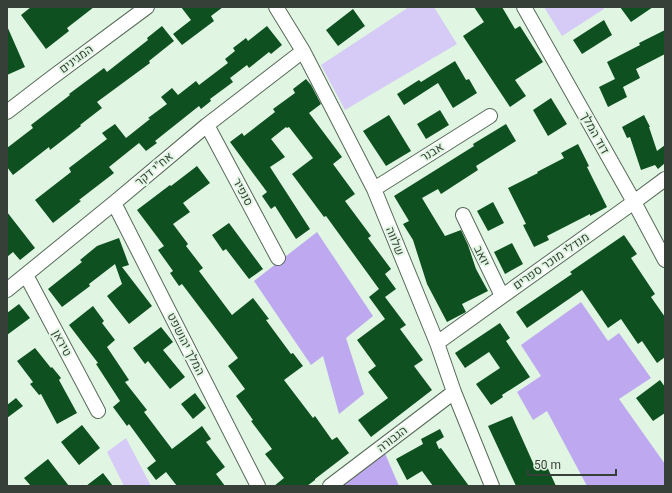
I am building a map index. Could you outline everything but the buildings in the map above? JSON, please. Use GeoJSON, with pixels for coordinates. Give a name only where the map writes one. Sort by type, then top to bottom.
{"type":"FeatureCollection","features":[{"type":"Feature","properties":{"kind":"street","name":"המגינים"},"geometry":{"type":"LineString","coordinates":[[7,112],[147,7]]}},
{"type":"Feature","properties":{"kind":"street","name":"שלווה"},"geometry":{"type":"LineString","coordinates":[[276,7],[303,51],[374,188],[437,343],[454,392],[492,486]]}},
{"type":"Feature","properties":{"kind":"street","name":"דוד המלך"},"geometry":{"type":"LineString","coordinates":[[524,7],[665,260]]}},
{"type":"Feature","properties":{"kind":"street","name":"אח\"י דקר"},"geometry":{"type":"LineString","coordinates":[[7,290],[207,125],[303,51]]}},
{"type":"Feature","properties":{"kind":"street","name":"אבנר"},"geometry":{"type":"LineString","coordinates":[[374,188],[490,116]]}},
{"type":"Feature","properties":{"kind":"street","name":"סנפיר"},"geometry":{"type":"LineString","coordinates":[[207,125],[278,258]]}},
{"type":"Feature","properties":{"kind":"street","name":"מנדלי מוכר ספרים"},"geometry":{"type":"LineString","coordinates":[[437,343],[665,179]]}},
{"type":"Feature","properties":{"kind":"street","name":"המלך יהושפט"},"geometry":{"type":"LineString","coordinates":[[114,203],[258,486]]}},
{"type":"Feature","properties":{"kind":"street","name":"יואב"},"geometry":{"type":"LineString","coordinates":[[463,215],[502,296]]}},
{"type":"Feature","properties":{"kind":"street","name":"טיראן"},"geometry":{"type":"LineString","coordinates":[[26,275],[98,411]]}},
{"type":"Feature","properties":{"kind":"street","name":"הגבורה"},"geometry":{"type":"LineString","coordinates":[[330,486],[454,392]]}},
{"type":"Feature","properties":{"kind":"shaded area"},"geometry":{"type":"Polygon","coordinates":[[[409,7],[434,7],[457,44],[345,110],[321,65],[409,7]]]}},
{"type":"Feature","properties":{"kind":"shaded area"},"geometry":{"type":"Polygon","coordinates":[[[544,7],[603,7],[604,9],[562,36],[544,7]]]}},
{"type":"Feature","properties":{"kind":"shaded area"},"geometry":{"type":"Polygon","coordinates":[[[317,232],[373,316],[346,338],[364,394],[339,414],[323,356],[311,365],[254,281],[317,232]]]}},
{"type":"Feature","properties":{"kind":"shaded area"},"geometry":{"type":"Polygon","coordinates":[[[581,302],[608,341],[619,333],[651,378],[619,399],[665,464],[665,486],[587,486],[547,411],[533,420],[517,392],[541,376],[521,345],[581,302]]]}},
{"type":"Feature","properties":{"kind":"shaded area"},"geometry":{"type":"Polygon","coordinates":[[[126,438],[151,486],[124,486],[107,452],[126,438]]]}},
{"type":"Feature","properties":{"kind":"shaded area"},"geometry":{"type":"Polygon","coordinates":[[[384,451],[399,486],[338,486],[384,451]]]}}]}
